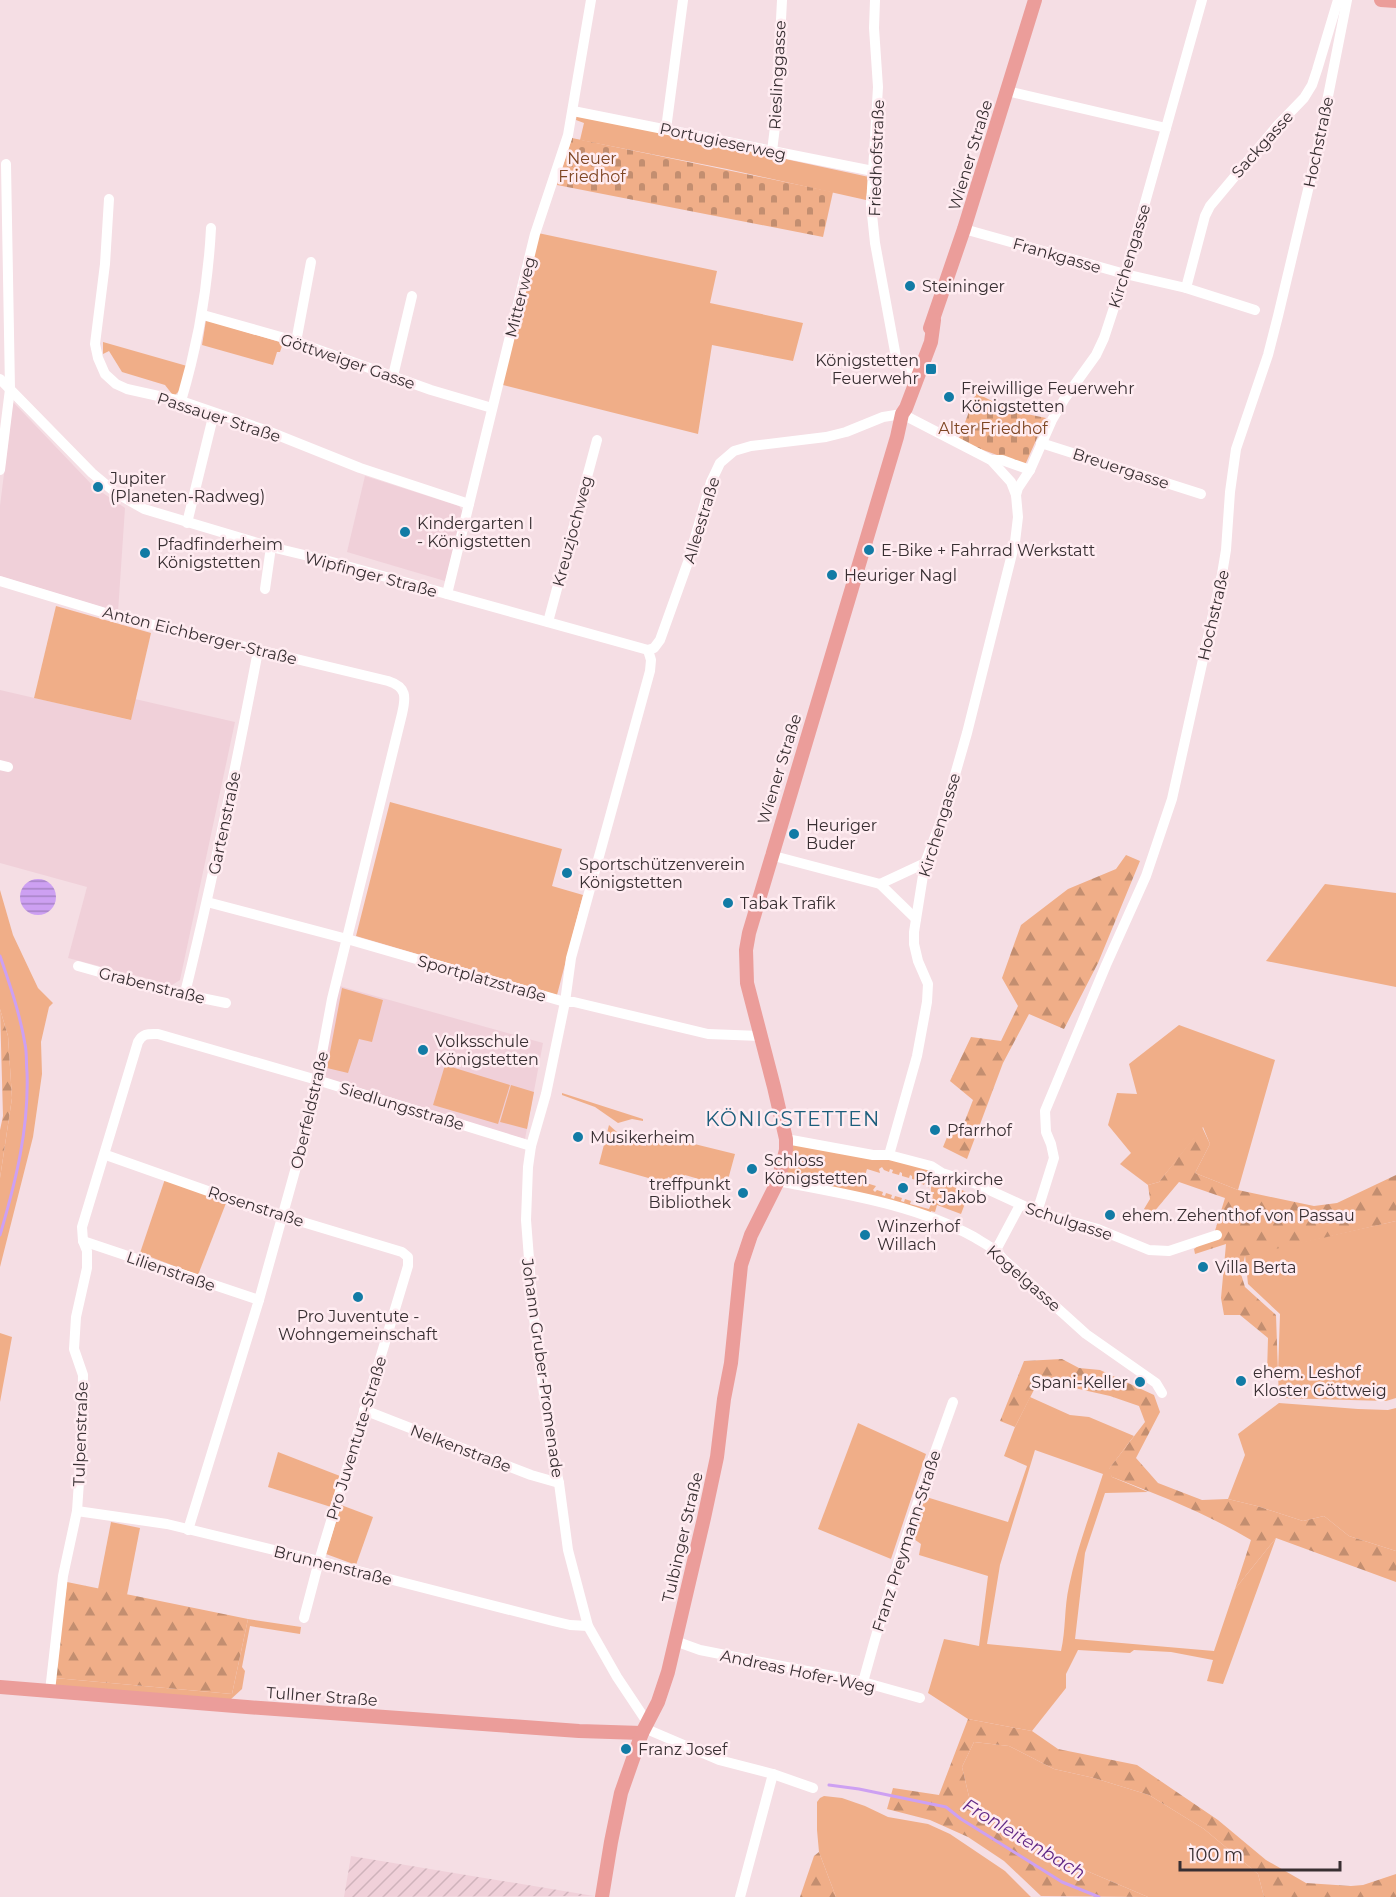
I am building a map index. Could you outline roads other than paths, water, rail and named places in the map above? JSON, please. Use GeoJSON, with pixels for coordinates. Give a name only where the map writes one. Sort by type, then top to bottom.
{"type":"FeatureCollection","features":[{"type":"Feature","properties":{"kind":"main road","name":"Wiener Straße"},"geometry":{"type":"LineString","coordinates":[[786,1139],[747,983],[746,950],[753,917],[902,414],[909,402],[915,370],[931,342],[934,320],[1035,0]]}},
{"type":"Feature","properties":{"kind":"main road"},"geometry":{"type":"LineString","coordinates":[[1381,0],[1396,1]]}},
{"type":"Feature","properties":{"kind":"main road","name":"Tulbinger Straße"},"geometry":{"type":"LineString","coordinates":[[602,1897],[621,1792],[644,1728],[658,1702],[675,1641],[717,1457],[731,1363],[741,1265],[751,1235],[778,1181],[786,1150],[786,1139]]}},
{"type":"Feature","properties":{"kind":"main road","name":"Tullner Straße"},"geometry":{"type":"LineString","coordinates":[[0,1687],[579,1731],[644,1728]]}},
{"type":"Feature","properties":{"kind":"street","name":"Mitterweg"},"geometry":{"type":"LineString","coordinates":[[447,594],[535,234],[561,159],[573,111],[591,0]]}},
{"type":"Feature","properties":{"kind":"street"},"geometry":{"type":"LineString","coordinates":[[666,129],[683,0]]}},
{"type":"Feature","properties":{"kind":"street","name":"Rieslinggasse"},"geometry":{"type":"LineString","coordinates":[[772,151],[776,119],[782,0]]}},
{"type":"Feature","properties":{"kind":"street","name":"Friedhofstraße"},"geometry":{"type":"LineString","coordinates":[[875,0],[874,28],[878,87],[871,205],[875,243],[896,357],[901,364],[915,370]]}},
{"type":"Feature","properties":{"kind":"street","name":"Kirchengasse"},"geometry":{"type":"LineString","coordinates":[[889,1155],[917,1056],[927,1002],[925,975],[918,961],[914,944],[925,863],[944,813],[967,733],[1014,542],[1018,517],[1016,495],[1065,398],[1096,355],[1104,338],[1125,274],[1202,0]]}},
{"type":"Feature","properties":{"kind":"street","name":"Sackgasse"},"geometry":{"type":"LineString","coordinates":[[1186,288],[1205,216],[1210,206],[1277,126],[1304,98],[1312,85],[1338,0]]}},
{"type":"Feature","properties":{"kind":"street","name":"Hochstraße"},"geometry":{"type":"LineString","coordinates":[[1037,1212],[1054,1158],[1046,1132],[1045,1111],[1146,876],[1172,799],[1222,574],[1236,449],[1268,355],[1283,296],[1317,152],[1347,0]]}},
{"type":"Feature","properties":{"kind":"street"},"geometry":{"type":"LineString","coordinates":[[1007,91],[1166,128]]}},
{"type":"Feature","properties":{"kind":"street","name":"Portugieserweg"},"geometry":{"type":"LineString","coordinates":[[573,111],[873,171]]}},
{"type":"Feature","properties":{"kind":"street"},"geometry":{"type":"LineString","coordinates":[[0,470],[5,384],[6,164]]}},
{"type":"Feature","properties":{"kind":"street","name":"Passauer Straße"},"geometry":{"type":"LineString","coordinates":[[109,199],[105,264],[95,344],[100,365],[105,374],[116,384],[127,389],[181,401],[265,430],[360,468],[469,504]]}},
{"type":"Feature","properties":{"kind":"street"},"geometry":{"type":"LineString","coordinates":[[181,401],[203,315],[211,228]]}},
{"type":"Feature","properties":{"kind":"street","name":"Frankgasse"},"geometry":{"type":"LineString","coordinates":[[964,229],[1125,274],[1186,288],[1255,310]]}},
{"type":"Feature","properties":{"kind":"street"},"geometry":{"type":"LineString","coordinates":[[296,342],[310,262]]}},
{"type":"Feature","properties":{"kind":"street"},"geometry":{"type":"LineString","coordinates":[[393,376],[412,296]]}},
{"type":"Feature","properties":{"kind":"street","name":"Göttweiger Gasse"},"geometry":{"type":"LineString","coordinates":[[203,315],[296,342],[431,390],[492,408]]}},
{"type":"Feature","properties":{"kind":"street","name":"Wipfinger Straße"},"geometry":{"type":"LineString","coordinates":[[5,384],[87,469],[116,493],[144,509],[271,547],[648,650]]}},
{"type":"Feature","properties":{"kind":"street"},"geometry":{"type":"LineString","coordinates":[[187,523],[214,413]]}},
{"type":"Feature","properties":{"kind":"street"},"geometry":{"type":"LineString","coordinates":[[902,414],[991,460],[1008,478],[1016,495]]}},
{"type":"Feature","properties":{"kind":"street","name":"Alleestraße"},"geometry":{"type":"LineString","coordinates":[[648,650],[654,648],[660,640],[686,568],[711,482],[717,468],[727,456],[734,451],[751,446],[836,435],[879,418],[902,414]]}},
{"type":"Feature","properties":{"kind":"street","name":"Kreuzjochweg"},"geometry":{"type":"LineString","coordinates":[[548,622],[597,440]]}},
{"type":"Feature","properties":{"kind":"street","name":"Breuergasse"},"geometry":{"type":"LineString","coordinates":[[1041,443],[1201,494]]}},
{"type":"Feature","properties":{"kind":"street"},"geometry":{"type":"LineString","coordinates":[[991,460],[1002,460],[1030,470]]}},
{"type":"Feature","properties":{"kind":"street"},"geometry":{"type":"LineString","coordinates":[[266,589],[271,547]]}},
{"type":"Feature","properties":{"kind":"street","name":"Anton Eichberger-Straße"},"geometry":{"type":"LineString","coordinates":[[0,581],[112,615],[388,681],[400,686]]}},
{"type":"Feature","properties":{"kind":"street","name":"Johann Gruber-Promenade"},"geometry":{"type":"LineString","coordinates":[[644,1728],[588,1626],[568,1550],[532,1310],[526,1220],[531,1146],[546,1094],[565,1002],[571,958],[650,671],[651,660],[648,650]]}},
{"type":"Feature","properties":{"kind":"street","name":"Gartenstraße"},"geometry":{"type":"LineString","coordinates":[[185,993],[233,783],[258,651]]}},
{"type":"Feature","properties":{"kind":"street","name":"Oberfeldstraße"},"geometry":{"type":"LineString","coordinates":[[188,1530],[284,1215],[317,1080],[332,999],[402,714],[404,694],[400,686]]}},
{"type":"Feature","properties":{"kind":"street"},"geometry":{"type":"LineString","coordinates":[[770,855],[880,884],[916,920]]}},
{"type":"Feature","properties":{"kind":"street"},"geometry":{"type":"LineString","coordinates":[[880,884],[925,863]]}},
{"type":"Feature","properties":{"kind":"street","name":"Sportplatzstraße"},"geometry":{"type":"LineString","coordinates":[[207,902],[347,939],[565,1002],[708,1034],[760,1036]]}},
{"type":"Feature","properties":{"kind":"street","name":"Grabenstraße"},"geometry":{"type":"LineString","coordinates":[[78,966],[167,991],[226,1003]]}},
{"type":"Feature","properties":{"kind":"street","name":"Siedlungsstraße"},"geometry":{"type":"LineString","coordinates":[[138,1042],[145,1034],[158,1034],[531,1146]]}},
{"type":"Feature","properties":{"kind":"street","name":"Tulpenstraße"},"geometry":{"type":"LineString","coordinates":[[50,1691],[63,1576],[77,1511],[83,1376],[74,1349],[76,1317],[87,1268],[87,1251],[83,1241],[82,1227],[138,1042]]}},
{"type":"Feature","properties":{"kind":"street","name":"Schulgasse"},"geometry":{"type":"LineString","coordinates":[[786,1139],[873,1155],[889,1155],[931,1166],[942,1173],[974,1183],[1037,1212],[1098,1229],[1149,1251],[1169,1251],[1217,1235]]}},
{"type":"Feature","properties":{"kind":"street","name":"Rosenstraße"},"geometry":{"type":"LineString","coordinates":[[104,1156],[256,1208],[402,1252],[408,1257]]}},
{"type":"Feature","properties":{"kind":"street","name":"Kogelgasse"},"geometry":{"type":"LineString","coordinates":[[778,1181],[866,1198],[959,1229],[996,1250],[1003,1259],[1086,1334],[1156,1383],[1162,1393]]}},
{"type":"Feature","properties":{"kind":"street"},"geometry":{"type":"LineString","coordinates":[[996,1250],[1020,1205]]}},
{"type":"Feature","properties":{"kind":"street","name":"Lilienstraße"},"geometry":{"type":"LineString","coordinates":[[83,1241],[259,1300]]}},
{"type":"Feature","properties":{"kind":"street","name":"Pro Juventute-Straße"},"geometry":{"type":"LineString","coordinates":[[304,1618],[408,1266],[408,1257]]}},
{"type":"Feature","properties":{"kind":"street","name":"Franz Preymann-Straße"},"geometry":{"type":"LineString","coordinates":[[863,1682],[888,1592],[953,1402]]}},
{"type":"Feature","properties":{"kind":"street","name":"Nelkenstraße"},"geometry":{"type":"LineString","coordinates":[[364,1410],[531,1475],[559,1483]]}},
{"type":"Feature","properties":{"kind":"street","name":"Brunnenstraße"},"geometry":{"type":"LineString","coordinates":[[77,1511],[167,1524],[552,1621],[588,1626]]}},
{"type":"Feature","properties":{"kind":"street","name":"Andreas Hofer-Weg"},"geometry":{"type":"LineString","coordinates":[[675,1641],[736,1659],[863,1682],[920,1698]]}},
{"type":"Feature","properties":{"kind":"street"},"geometry":{"type":"LineString","coordinates":[[644,1728],[719,1760],[813,1788]]}},
{"type":"Feature","properties":{"kind":"street"},"geometry":{"type":"LineString","coordinates":[[740,1897],[772,1774]]}},
{"type":"Feature","properties":{"kind":"waterway"},"geometry":{"type":"LineString","coordinates":[[0,956],[23,1033],[27,1072],[24,1134],[0,1235]]}},
{"type":"Feature","properties":{"kind":"waterway","name":"Fronleitenbach"},"geometry":{"type":"LineString","coordinates":[[829,1785],[946,1807],[961,1819],[1062,1882],[1099,1897]]}},
{"type":"Feature","properties":{"kind":"place","name":"Steininger"},"geometry":{"type":"Point","coordinates":[910,286]}},
{"type":"Feature","properties":{"kind":"place","name":"Königstetten Feuerwehr"},"geometry":{"type":"Point","coordinates":[931,369]}},
{"type":"Feature","properties":{"kind":"place","name":"Freiwillige Feuerwehr Königstetten"},"geometry":{"type":"Point","coordinates":[949,397]}},
{"type":"Feature","properties":{"kind":"place","name":"Jupiter (Planeten-Radweg)"},"geometry":{"type":"Point","coordinates":[98,487]}},
{"type":"Feature","properties":{"kind":"place","name":"Kindergarten I - Königstetten"},"geometry":{"type":"Point","coordinates":[405,532]}},
{"type":"Feature","properties":{"kind":"place","name":"E-Bike + Fahrrad Werkstatt"},"geometry":{"type":"Point","coordinates":[869,550]}},
{"type":"Feature","properties":{"kind":"place","name":"Pfadfinderheim Königstetten"},"geometry":{"type":"Point","coordinates":[145,553]}},
{"type":"Feature","properties":{"kind":"place","name":"Heuriger Nagl"},"geometry":{"type":"Point","coordinates":[832,575]}},
{"type":"Feature","properties":{"kind":"place","name":"Heuriger Buder"},"geometry":{"type":"Point","coordinates":[794,834]}},
{"type":"Feature","properties":{"kind":"place","name":"Sportschützenverein Königstetten"},"geometry":{"type":"Point","coordinates":[567,873]}},
{"type":"Feature","properties":{"kind":"place","name":"Tabak Trafik"},"geometry":{"type":"Point","coordinates":[728,903]}},
{"type":"Feature","properties":{"kind":"place","name":"Volksschule Königstetten"},"geometry":{"type":"Point","coordinates":[423,1050]}},
{"type":"Feature","properties":{"kind":"place","name":"Pfarrhof"},"geometry":{"type":"Point","coordinates":[935,1130]}},
{"type":"Feature","properties":{"kind":"place","name":"Musikerheim"},"geometry":{"type":"Point","coordinates":[578,1137]}},
{"type":"Feature","properties":{"kind":"place","name":"Schloss Königstetten"},"geometry":{"type":"Point","coordinates":[752,1169]}},
{"type":"Feature","properties":{"kind":"place","name":"Pfarrkirche St. Jakob"},"geometry":{"type":"Point","coordinates":[903,1188]}},
{"type":"Feature","properties":{"kind":"place","name":"treffpunkt Bibliothek"},"geometry":{"type":"Point","coordinates":[743,1193]}},
{"type":"Feature","properties":{"kind":"place","name":"ehem. Zehenthof von Passau"},"geometry":{"type":"Point","coordinates":[1110,1215]}},
{"type":"Feature","properties":{"kind":"place","name":"Winzerhof Willach"},"geometry":{"type":"Point","coordinates":[865,1235]}},
{"type":"Feature","properties":{"kind":"place","name":"Villa Berta"},"geometry":{"type":"Point","coordinates":[1203,1267]}},
{"type":"Feature","properties":{"kind":"place","name":"Pro Juventute - Wohngemeinschaft"},"geometry":{"type":"Point","coordinates":[358,1297]}},
{"type":"Feature","properties":{"kind":"place","name":"ehem. Leshof Kloster Göttweig"},"geometry":{"type":"Point","coordinates":[1241,1381]}},
{"type":"Feature","properties":{"kind":"place","name":"Spani-Keller"},"geometry":{"type":"Point","coordinates":[1140,1382]}},
{"type":"Feature","properties":{"kind":"place","name":"Franz Josef"},"geometry":{"type":"Point","coordinates":[626,1749]}},
{"type":"Feature","properties":{"kind":"district","name":"KÖNIGSTETTEN"},"geometry":{"type":"Point","coordinates":[793,1119]}},
{"type":"Feature","properties":{"kind":"park label","name":"Neuer Friedhof"},"geometry":{"type":"Point","coordinates":[592,167]}},
{"type":"Feature","properties":{"kind":"park label","name":"Alter Friedhof"},"geometry":{"type":"Point","coordinates":[993,428]}}]}
